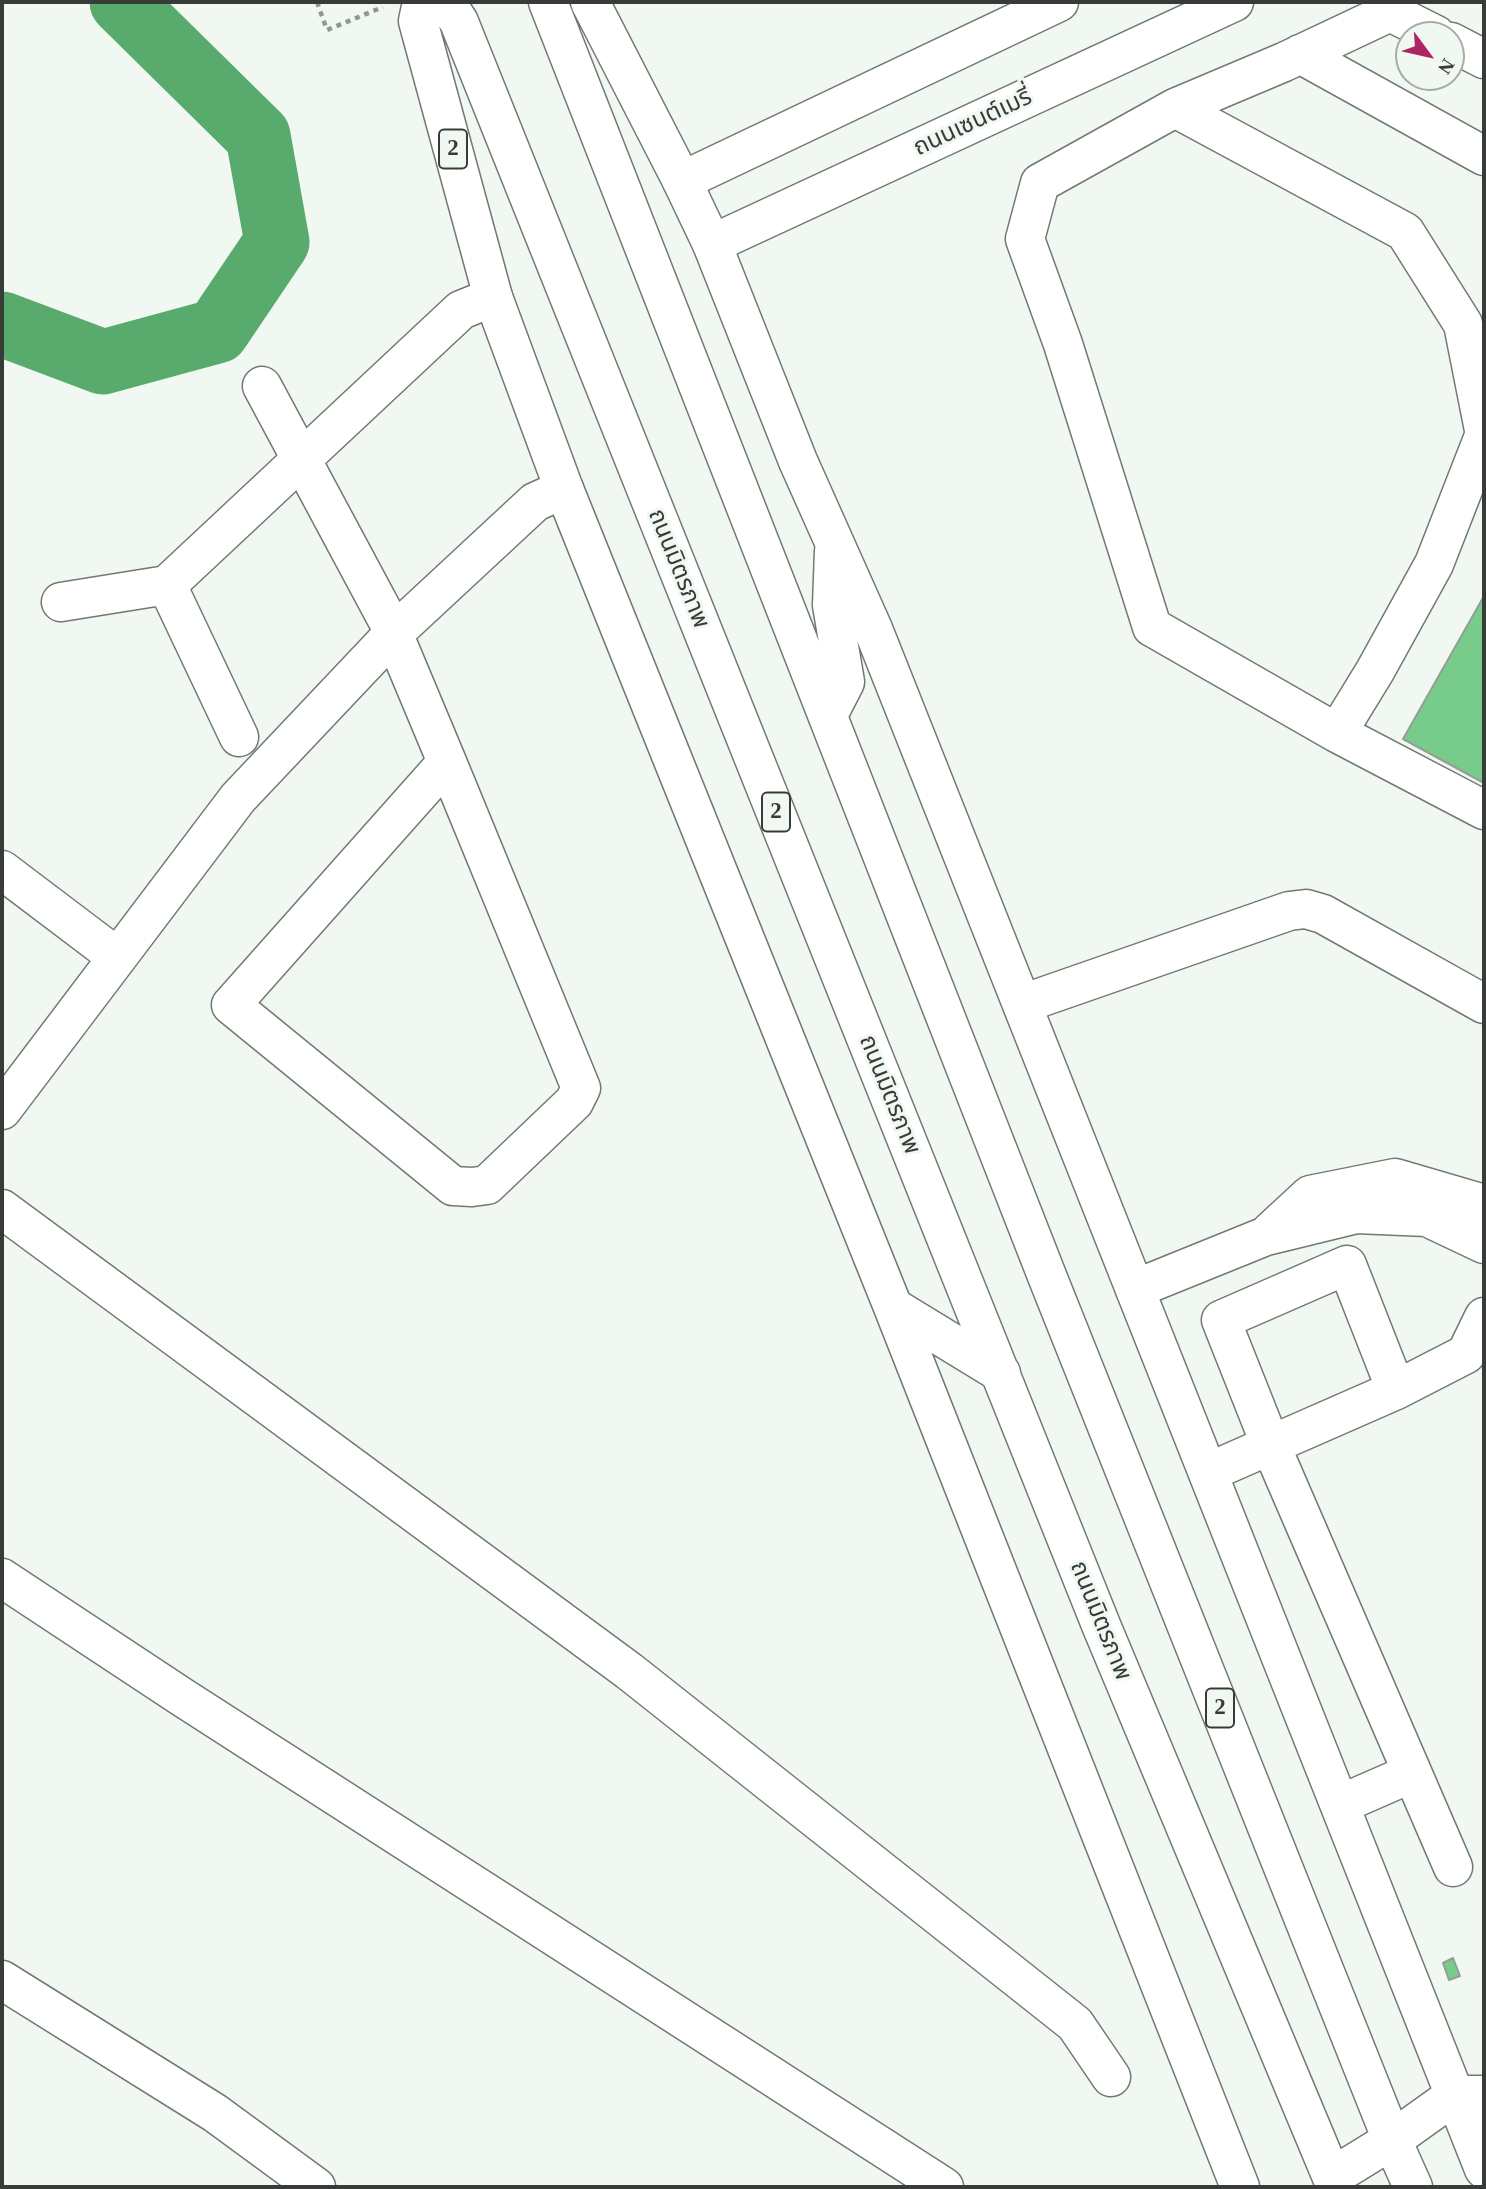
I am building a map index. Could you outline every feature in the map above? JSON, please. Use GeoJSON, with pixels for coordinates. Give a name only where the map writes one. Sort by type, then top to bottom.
{"type":"FeatureCollection","features":[{"type":"Feature","properties":{"kind":"main road","name":"ถนนมิตรภาพ"},"geometry":{"type":"LineString","coordinates":[[446,2],[459,22],[1101,1625],[1334,2182]]}},
{"type":"Feature","properties":{"kind":"main road","name":"2"},"geometry":{"type":"LineString","coordinates":[[548,2],[1042,1264],[1413,2187]]}},
{"type":"Feature","properties":{"kind":"main road"},"geometry":{"type":"LineString","coordinates":[[590,2],[712,244],[798,461],[873,629],[1341,1804],[1470,2095],[1484,2169]]}},
{"type":"Feature","properties":{"kind":"main road"},"geometry":{"type":"LineString","coordinates":[[682,181],[1059,2]]}},
{"type":"Feature","properties":{"kind":"main road","name":"ถนนเซนต์เมรี่"},"geometry":{"type":"LineString","coordinates":[[712,244],[1234,2]]}},
{"type":"Feature","properties":{"kind":"main road","name":"2"},"geometry":{"type":"LineString","coordinates":[[404,4],[418,21],[493,297]]}},
{"type":"Feature","properties":{"kind":"main road"},"geometry":{"type":"LineString","coordinates":[[1408,21],[1390,12],[1175,108],[1040,183],[1025,239],[1063,344],[1152,626],[1337,733],[1484,810]]}},
{"type":"Feature","properties":{"kind":"main road"},"geometry":{"type":"LineString","coordinates":[[1465,49],[1484,59]]}},
{"type":"Feature","properties":{"kind":"main road"},"geometry":{"type":"LineString","coordinates":[[1300,54],[1484,156]]}},
{"type":"Feature","properties":{"kind":"main road"},"geometry":{"type":"LineString","coordinates":[[1175,108],[1405,232],[1464,324],[1484,430]]}},
{"type":"Feature","properties":{"kind":"main road"},"geometry":{"type":"LineString","coordinates":[[61,602],[167,585],[461,310],[493,297],[564,489],[893,1307],[1240,2187]]}},
{"type":"Feature","properties":{"kind":"main road"},"geometry":{"type":"LineString","coordinates":[[262,386],[394,633],[582,1087],[574,1102],[487,1185],[472,1187],[453,1186],[231,1005],[447,762]]}},
{"type":"Feature","properties":{"kind":"main road"},"geometry":{"type":"LineString","coordinates":[[1337,733],[1376,671],[1434,564],[1484,436]]}},
{"type":"Feature","properties":{"kind":"main road"},"geometry":{"type":"LineString","coordinates":[[2,1110],[238,799],[394,633],[535,502],[564,489]]}},
{"type":"Feature","properties":{"kind":"main road"},"geometry":{"type":"LineString","coordinates":[[828,715],[845,682],[832,605],[834,542]]}},
{"type":"Feature","properties":{"kind":"main road"},"geometry":{"type":"LineString","coordinates":[[167,585],[239,737]]}},
{"type":"Feature","properties":{"kind":"main road"},"geometry":{"type":"LineString","coordinates":[[2,870],[117,957]]}},
{"type":"Feature","properties":{"kind":"main road"},"geometry":{"type":"LineString","coordinates":[[1022,1004],[1289,911],[1306,909],[1323,914],[1484,1004]]}},
{"type":"Feature","properties":{"kind":"main road"},"geometry":{"type":"LineString","coordinates":[[1266,1236],[1310,1195],[1395,1178],[1484,1204]]}},
{"type":"Feature","properties":{"kind":"main road"},"geometry":{"type":"LineString","coordinates":[[2,1209],[640,1679],[1075,2024],[1111,2077]]}},
{"type":"Feature","properties":{"kind":"main road"},"geometry":{"type":"LineString","coordinates":[[1135,1289],[1266,1236],[1356,1214],[1427,1217],[1484,1244]]}},
{"type":"Feature","properties":{"kind":"main road"},"geometry":{"type":"LineString","coordinates":[[1396,1390],[1347,1265],[1221,1320],[1271,1446],[1453,1867]]}},
{"type":"Feature","properties":{"kind":"main road"},"geometry":{"type":"LineString","coordinates":[[893,1307],[1000,1374]]}},
{"type":"Feature","properties":{"kind":"main road"},"geometry":{"type":"LineString","coordinates":[[1209,1472],[1396,1390],[1466,1354],[1484,1317]]}},
{"type":"Feature","properties":{"kind":"main road"},"geometry":{"type":"LineString","coordinates":[[2,1578],[171,1690],[944,2187]]}},
{"type":"Feature","properties":{"kind":"main road"},"geometry":{"type":"LineString","coordinates":[[1341,1804],[1412,1773]]}},
{"type":"Feature","properties":{"kind":"main road"},"geometry":{"type":"LineString","coordinates":[[2,1980],[215,2113],[316,2187]]}},
{"type":"Feature","properties":{"kind":"main road"},"geometry":{"type":"LineString","coordinates":[[1334,2182],[1392,2140],[1470,2095]]}},
{"type":"Feature","properties":{"kind":"path"},"geometry":{"type":"LineString","coordinates":[[317,2],[327,30],[404,4]]}},
{"type":"Feature","properties":{"kind":"building"},"geometry":{"type":"Polygon","coordinates":[[[1484,596],[1484,783],[1403,739],[1484,596]]]}},
{"type":"Feature","properties":{"kind":"building"},"geometry":{"type":"Polygon","coordinates":[[[1453,1958],[1460,1976],[1449,1980],[1443,1963],[1453,1958]]]}},
{"type":"Feature","properties":{"kind":"waterway"},"geometry":{"type":"LineString","coordinates":[[2,324],[103,362],[217,331],[277,242],[258,136],[122,2]]}}]}
